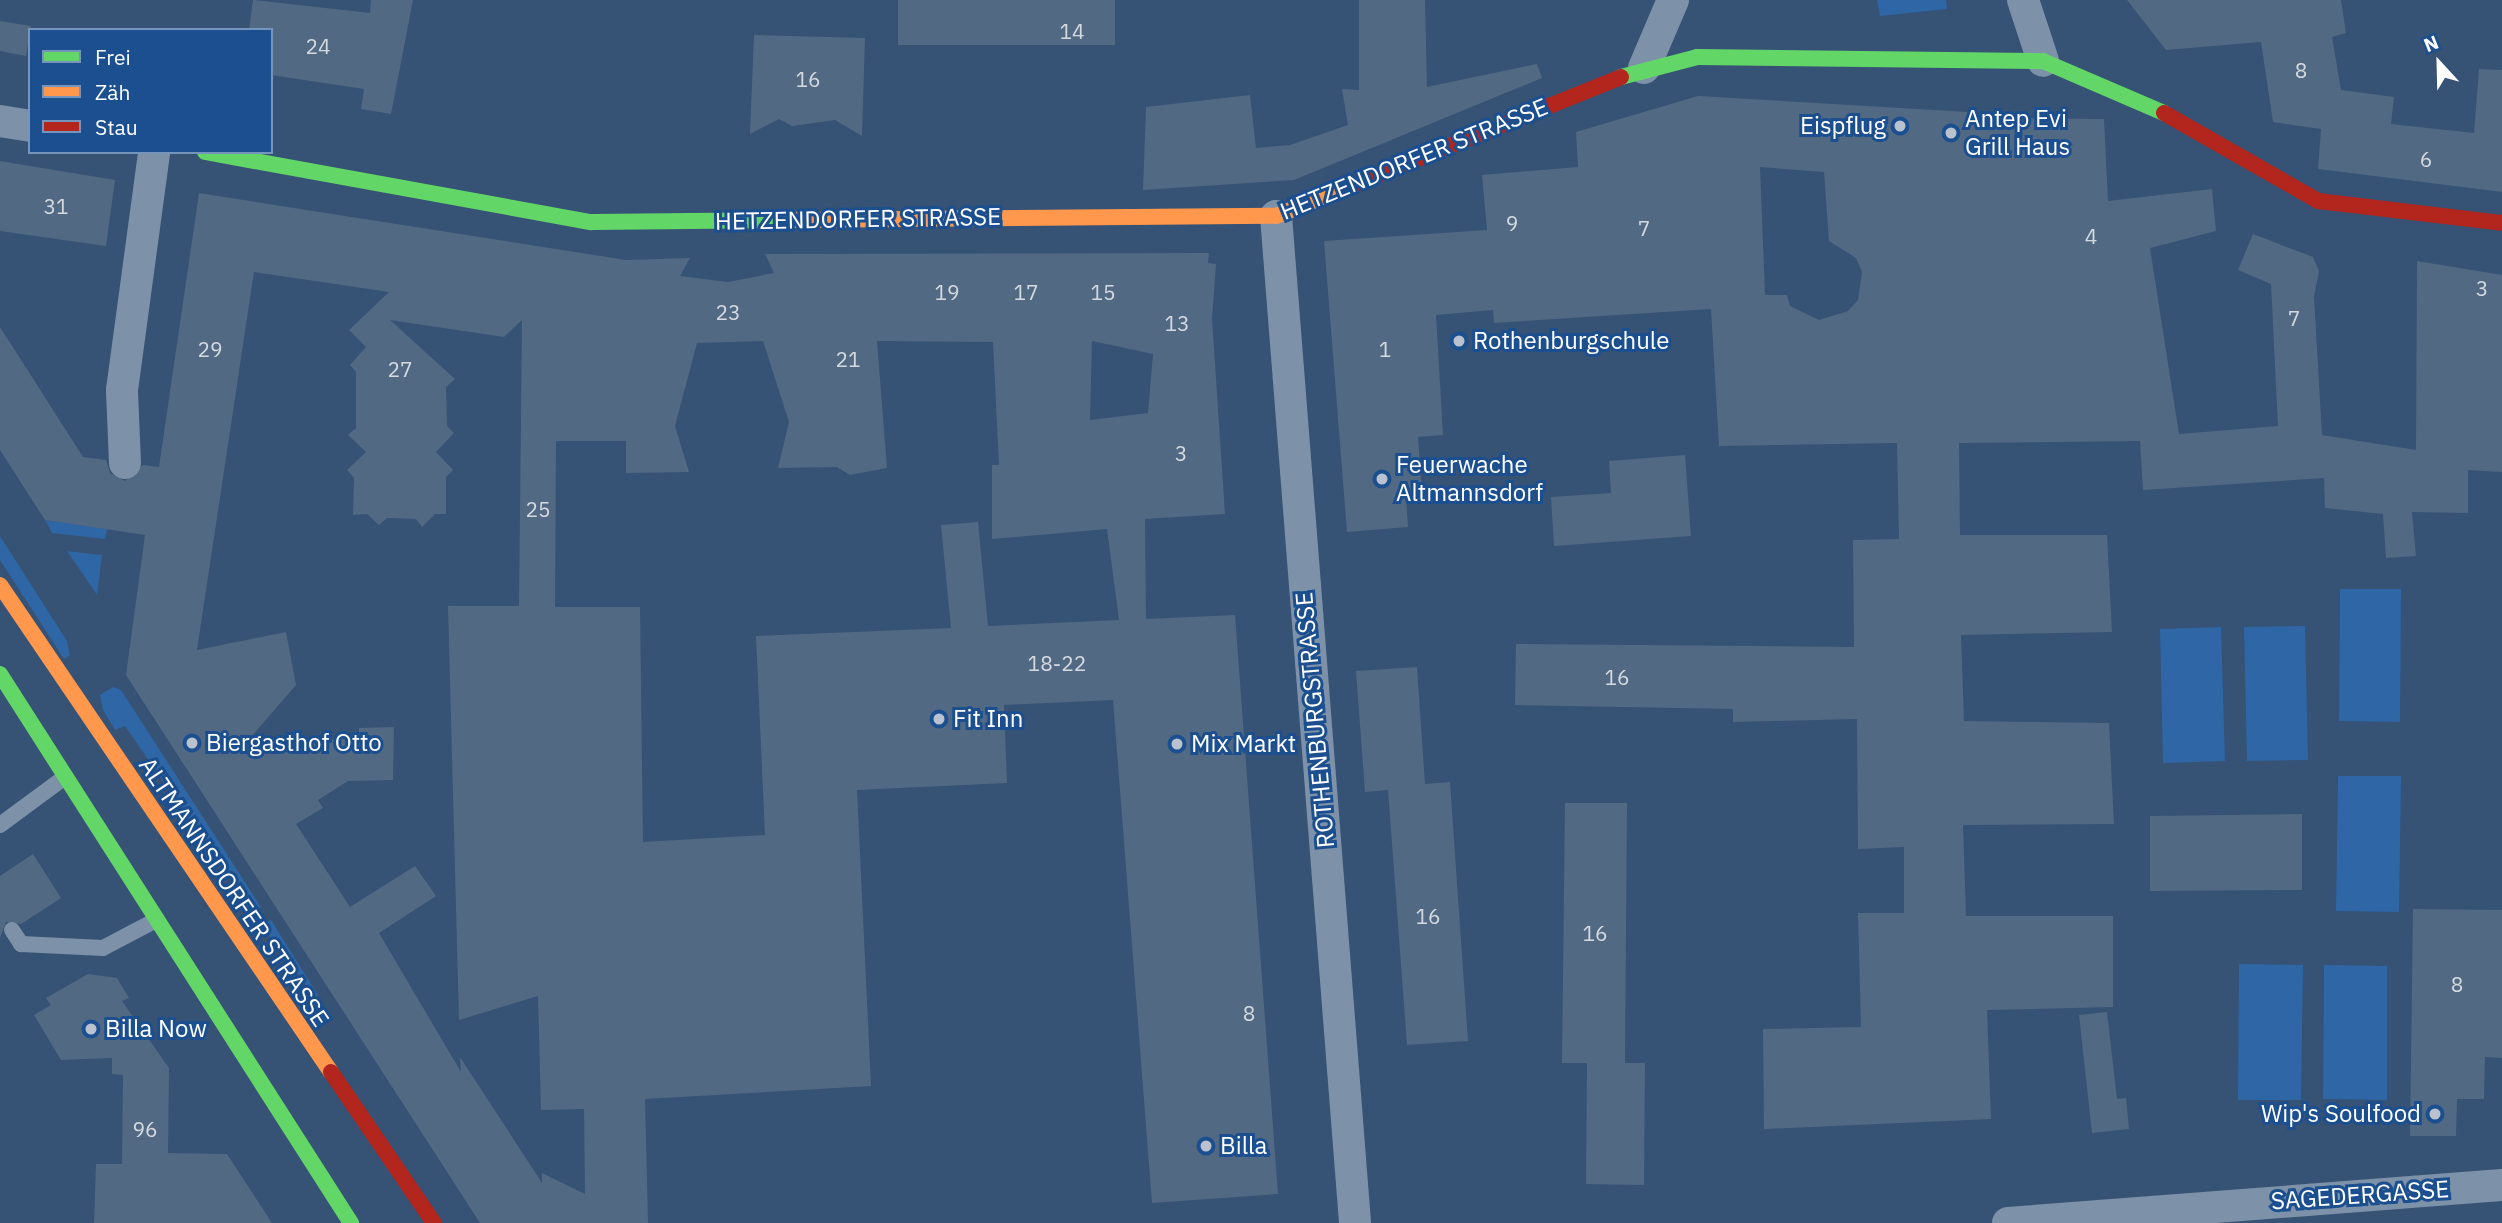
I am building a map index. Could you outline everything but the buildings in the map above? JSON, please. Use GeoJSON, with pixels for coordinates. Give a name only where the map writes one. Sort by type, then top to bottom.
{"type":"FeatureCollection","features":[{"type":"Feature","properties":{"kind":"street"},"geometry":{"type":"LineString","coordinates":[[1644,68],[1673,0]]}},
{"type":"Feature","properties":{"kind":"street"},"geometry":{"type":"LineString","coordinates":[[2023,0],[2043,61]]}},
{"type":"Feature","properties":{"kind":"street","name":"HETZENDORFER STRASSE"},"geometry":{"type":"LineString","coordinates":[[216,154],[592,222],[1276,216],[1644,68],[1697,57],[2043,61],[2161,111],[2318,201],[2502,223]]}},
{"type":"Feature","properties":{"kind":"street"},"geometry":{"type":"LineString","coordinates":[[0,121],[28,126]]}},
{"type":"Feature","properties":{"kind":"street"},"geometry":{"type":"LineString","coordinates":[[125,463],[122,390],[154,154]]}},
{"type":"Feature","properties":{"kind":"street","name":"ROTHENBURGSTRASSE"},"geometry":{"type":"LineString","coordinates":[[1276,216],[1309,664],[1355,1223]]}},
{"type":"Feature","properties":{"kind":"street","name":"ALTMANNSDORFER STRASSE"},"geometry":{"type":"LineString","coordinates":[[0,586],[433,1223]]}},
{"type":"Feature","properties":{"kind":"street"},"geometry":{"type":"LineString","coordinates":[[0,674],[10,704],[65,777],[352,1223]]}},
{"type":"Feature","properties":{"kind":"street","name":"SAGEDERGASSE"},"geometry":{"type":"LineString","coordinates":[[2008,1223],[2502,1185]]}},
{"type":"Feature","properties":{"kind":"lane"},"geometry":{"type":"LineString","coordinates":[[0,825],[65,777]]}},
{"type":"Feature","properties":{"kind":"lane"},"geometry":{"type":"LineString","coordinates":[[12,930],[21,944],[103,948],[156,920]]}},
{"type":"Feature","properties":{"kind":"shaded area"},"geometry":{"type":"Polygon","coordinates":[[[1877,0],[1946,0],[1947,9],[1880,16],[1877,0]]]}},
{"type":"Feature","properties":{"kind":"shaded area"},"geometry":{"type":"Polygon","coordinates":[[[45,520],[107,529],[105,539],[52,533],[45,520]]]}},
{"type":"Feature","properties":{"kind":"shaded area"},"geometry":{"type":"Polygon","coordinates":[[[0,536],[67,641],[70,655],[64,659],[0,560],[0,536]]]}},
{"type":"Feature","properties":{"kind":"shaded area"},"geometry":{"type":"Polygon","coordinates":[[[67,551],[102,555],[97,595],[67,551]]]}},
{"type":"Feature","properties":{"kind":"shaded area"},"geometry":{"type":"Polygon","coordinates":[[[2340,589],[2401,589],[2400,722],[2339,721],[2340,589]]]}},
{"type":"Feature","properties":{"kind":"shaded area"},"geometry":{"type":"Polygon","coordinates":[[[2305,626],[2308,760],[2247,761],[2244,627],[2305,626]]]}},
{"type":"Feature","properties":{"kind":"shaded area"},"geometry":{"type":"Polygon","coordinates":[[[2221,627],[2225,761],[2163,763],[2160,629],[2221,627]]]}},
{"type":"Feature","properties":{"kind":"shaded area"},"geometry":{"type":"Polygon","coordinates":[[[113,687],[121,690],[261,907],[253,912],[125,726],[115,730],[103,710],[100,695],[113,687]]]}},
{"type":"Feature","properties":{"kind":"shaded area"},"geometry":{"type":"Polygon","coordinates":[[[2338,776],[2401,776],[2399,912],[2336,911],[2338,776]]]}},
{"type":"Feature","properties":{"kind":"shaded area"},"geometry":{"type":"Polygon","coordinates":[[[271,920],[318,995],[316,999],[262,926],[271,920]]]}},
{"type":"Feature","properties":{"kind":"shaded area"},"geometry":{"type":"Polygon","coordinates":[[[2239,964],[2303,965],[2301,1100],[2238,1100],[2239,964]]]}},
{"type":"Feature","properties":{"kind":"shaded area"},"geometry":{"type":"Polygon","coordinates":[[[2324,965],[2387,966],[2387,1100],[2323,1099],[2324,965]]]}},
{"type":"Feature","properties":{"kind":"traffic: fast"},"geometry":{"type":"LineString","coordinates":[[1621,77],[1697,57],[2043,61],[2164,113]]}},
{"type":"Feature","properties":{"kind":"traffic: fast"},"geometry":{"type":"LineString","coordinates":[[216,154],[592,222],[796,220]]}},
{"type":"Feature","properties":{"kind":"traffic: fast"},"geometry":{"type":"LineString","coordinates":[[0,674],[351,1223]]}},
{"type":"Feature","properties":{"kind":"traffic: slow"},"geometry":{"type":"LineString","coordinates":[[796,220],[1276,216],[1350,186]]}},
{"type":"Feature","properties":{"kind":"traffic: slow"},"geometry":{"type":"LineString","coordinates":[[0,585],[331,1072]]}},
{"type":"Feature","properties":{"kind":"traffic: jam"},"geometry":{"type":"LineString","coordinates":[[1350,186],[1621,77]]}},
{"type":"Feature","properties":{"kind":"traffic: jam"},"geometry":{"type":"LineString","coordinates":[[2164,113],[2318,201],[2502,223]]}},
{"type":"Feature","properties":{"kind":"traffic: jam"},"geometry":{"type":"LineString","coordinates":[[331,1072],[434,1223]]}},
{"type":"Feature","properties":{"kind":"place","name":"Eispflug"},"geometry":{"type":"Point","coordinates":[1900,126]}},
{"type":"Feature","properties":{"kind":"place","name":"Antep Evi Grill Haus"},"geometry":{"type":"Point","coordinates":[1951,133]}},
{"type":"Feature","properties":{"kind":"place","name":"Rothenburgschule"},"geometry":{"type":"Point","coordinates":[1459,341]}},
{"type":"Feature","properties":{"kind":"place","name":"Feuerwache Altmannsdorf"},"geometry":{"type":"Point","coordinates":[1382,479]}},
{"type":"Feature","properties":{"kind":"place","name":"Fit Inn"},"geometry":{"type":"Point","coordinates":[939,719]}},
{"type":"Feature","properties":{"kind":"place","name":"Biergasthof Otto"},"geometry":{"type":"Point","coordinates":[192,743]}},
{"type":"Feature","properties":{"kind":"place","name":"Mix Markt"},"geometry":{"type":"Point","coordinates":[1177,744]}},
{"type":"Feature","properties":{"kind":"place","name":"Billa Now"},"geometry":{"type":"Point","coordinates":[91,1029]}},
{"type":"Feature","properties":{"kind":"place","name":"Wip's Soulfood"},"geometry":{"type":"Point","coordinates":[2435,1114]}},
{"type":"Feature","properties":{"kind":"place","name":"Billa"},"geometry":{"type":"Point","coordinates":[1206,1146]}}]}
